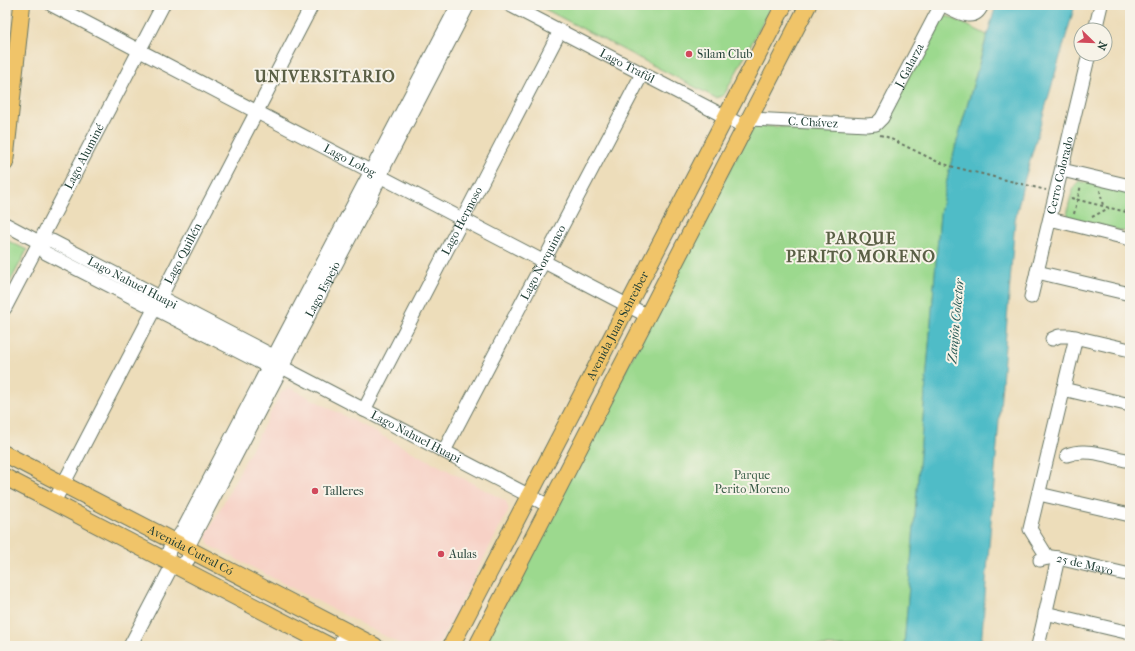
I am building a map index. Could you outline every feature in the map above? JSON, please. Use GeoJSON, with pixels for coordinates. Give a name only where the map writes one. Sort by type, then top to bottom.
{"type":"FeatureCollection","features":[{"type":"Feature","properties":{"kind":"main road"},"geometry":{"type":"LineString","coordinates":[[5,163],[22,5]]}},
{"type":"Feature","properties":{"kind":"main road","name":"Avenida Juan Schreiber"},"geometry":{"type":"LineString","coordinates":[[451,646],[784,5]]}},
{"type":"Feature","properties":{"kind":"main road","name":"Avenida Juan Schreiber"},"geometry":{"type":"LineString","coordinates":[[477,646],[808,5]]}},
{"type":"Feature","properties":{"kind":"main road","name":"Avenida Cutral Có"},"geometry":{"type":"LineString","coordinates":[[5,454],[375,646]]}},
{"type":"Feature","properties":{"kind":"main road","name":"Avenida Cutral Có"},"geometry":{"type":"LineString","coordinates":[[5,476],[330,646]]}},
{"type":"Feature","properties":{"kind":"street","name":"Lago Lolog"},"geometry":{"type":"LineString","coordinates":[[52,5],[648,316]]}},
{"type":"Feature","properties":{"kind":"street","name":"Lago Aluminé"},"geometry":{"type":"LineString","coordinates":[[5,308],[163,5]]}},
{"type":"Feature","properties":{"kind":"street","name":"Lago Quillén"},"geometry":{"type":"LineString","coordinates":[[54,502],[312,5]]}},
{"type":"Feature","properties":{"kind":"street","name":"Lago Espejo"},"geometry":{"type":"LineString","coordinates":[[458,5],[376,174],[271,362],[183,530],[169,550],[169,561],[173,564],[180,566],[186,563],[194,535],[371,197],[376,174],[386,163],[468,5]]}},
{"type":"Feature","properties":{"kind":"street","name":"Lago Trafúl"},"geometry":{"type":"LineString","coordinates":[[510,5],[726,117],[747,123]]}},
{"type":"Feature","properties":{"kind":"street"},"geometry":{"type":"LineString","coordinates":[[942,5],[964,15],[977,10]]}},
{"type":"Feature","properties":{"kind":"street","name":"J. Galarza"},"geometry":{"type":"LineString","coordinates":[[878,129],[882,118],[942,5]]}},
{"type":"Feature","properties":{"kind":"street"},"geometry":{"type":"LineString","coordinates":[[1097,22],[1101,5]]}},
{"type":"Feature","properties":{"kind":"street","name":"Lago Hermoso"},"geometry":{"type":"LineString","coordinates":[[364,410],[560,31]]}},
{"type":"Feature","properties":{"kind":"street","name":"Cerro Colorado"},"geometry":{"type":"LineString","coordinates":[[1031,297],[1087,62]]}},
{"type":"Feature","properties":{"kind":"street","name":"Lago Ñorquinco"},"geometry":{"type":"LineString","coordinates":[[444,452],[642,74]]}},
{"type":"Feature","properties":{"kind":"street","name":"C. Chávez"},"geometry":{"type":"LineString","coordinates":[[747,123],[867,125],[878,129]]}},
{"type":"Feature","properties":{"kind":"street"},"geometry":{"type":"LineString","coordinates":[[1062,170],[1130,186]]}},
{"type":"Feature","properties":{"kind":"street"},"geometry":{"type":"LineString","coordinates":[[1050,219],[1130,239]]}},
{"type":"Feature","properties":{"kind":"street","name":"Lago Nahuel Huapi"},"geometry":{"type":"LineString","coordinates":[[5,224],[39,242],[47,240],[52,241],[158,303],[271,362],[282,361],[282,367],[549,506]]}},
{"type":"Feature","properties":{"kind":"street"},"geometry":{"type":"LineString","coordinates":[[1037,272],[1130,294]]}},
{"type":"Feature","properties":{"kind":"street"},"geometry":{"type":"LineString","coordinates":[[1052,339],[1063,335],[1130,350]]}},
{"type":"Feature","properties":{"kind":"street"},"geometry":{"type":"LineString","coordinates":[[1038,646],[1046,613],[1049,559],[1030,530],[1076,337]]}},
{"type":"Feature","properties":{"kind":"street"},"geometry":{"type":"LineString","coordinates":[[1063,389],[1130,405]]}},
{"type":"Feature","properties":{"kind":"street"},"geometry":{"type":"LineString","coordinates":[[1067,455],[1078,451],[1084,451],[1130,461]]}},
{"type":"Feature","properties":{"kind":"street"},"geometry":{"type":"LineString","coordinates":[[1039,494],[1130,516]]}},
{"type":"Feature","properties":{"kind":"street","name":"25 de Mayo"},"geometry":{"type":"LineString","coordinates":[[1049,559],[1130,575]]}},
{"type":"Feature","properties":{"kind":"street"},"geometry":{"type":"LineString","coordinates":[[130,646],[173,564]]}},
{"type":"Feature","properties":{"kind":"street"},"geometry":{"type":"LineString","coordinates":[[1046,613],[1130,633]]}},
{"type":"Feature","properties":{"kind":"street"},"geometry":{"type":"LineString","coordinates":[[339,646],[346,631]]}},
{"type":"Feature","properties":{"kind":"path"},"geometry":{"type":"LineString","coordinates":[[878,129],[887,137],[936,161],[950,166],[1023,185],[1057,192]]}},
{"type":"Feature","properties":{"kind":"path"},"geometry":{"type":"LineString","coordinates":[[1072,219],[1082,181]]}},
{"type":"Feature","properties":{"kind":"path"},"geometry":{"type":"LineString","coordinates":[[1100,190],[1103,206]]}},
{"type":"Feature","properties":{"kind":"path"},"geometry":{"type":"LineString","coordinates":[[1071,198],[1130,213]]}},
{"type":"Feature","properties":{"kind":"path"},"geometry":{"type":"LineString","coordinates":[[1089,219],[1109,208]]}},
{"type":"Feature","properties":{"kind":"shaded area"},"geometry":{"type":"Polygon","coordinates":[[[291,388],[506,501],[509,510],[438,646],[404,646],[209,545],[206,536],[282,391],[291,388]]]}},
{"type":"Feature","properties":{"kind":"green space","name":"Silam Club"},"geometry":{"type":"Polygon","coordinates":[[[537,5],[772,5],[724,95],[716,98],[537,5]]]}},
{"type":"Feature","properties":{"kind":"green space","name":"Parque Perito Moreno"},"geometry":{"type":"Polygon","coordinates":[[[944,16],[950,17],[987,35],[950,166],[940,214],[904,646],[482,646],[751,129],[759,126],[873,129],[941,18],[944,16]]]}},
{"type":"Feature","properties":{"kind":"green space"},"geometry":{"type":"Polygon","coordinates":[[[1079,181],[1130,192],[1130,233],[1068,217],[1070,198],[1074,187],[1079,181]]]}},
{"type":"Feature","properties":{"kind":"green space"},"geometry":{"type":"Polygon","coordinates":[[[6,240],[27,250],[5,291],[6,240]]]}},
{"type":"Feature","properties":{"kind":"water","name":"Zanjón Colector"},"geometry":{"type":"Polygon","coordinates":[[[996,5],[1075,5],[1023,185],[1015,220],[981,646],[904,646],[940,214],[950,166],[996,5]]]}},
{"type":"Feature","properties":{"kind":"place","name":"Silam Club"},"geometry":{"type":"Point","coordinates":[689,54]}},
{"type":"Feature","properties":{"kind":"place","name":"Talleres"},"geometry":{"type":"Point","coordinates":[315,491]}},
{"type":"Feature","properties":{"kind":"place","name":"Aulas"},"geometry":{"type":"Point","coordinates":[441,554]}},
{"type":"Feature","properties":{"kind":"district","name":"UNIVERSITARIO"},"geometry":{"type":"Point","coordinates":[325,76]}},
{"type":"Feature","properties":{"kind":"district","name":"PARQUE PERITO MORENO"},"geometry":{"type":"Point","coordinates":[861,247]}}]}
